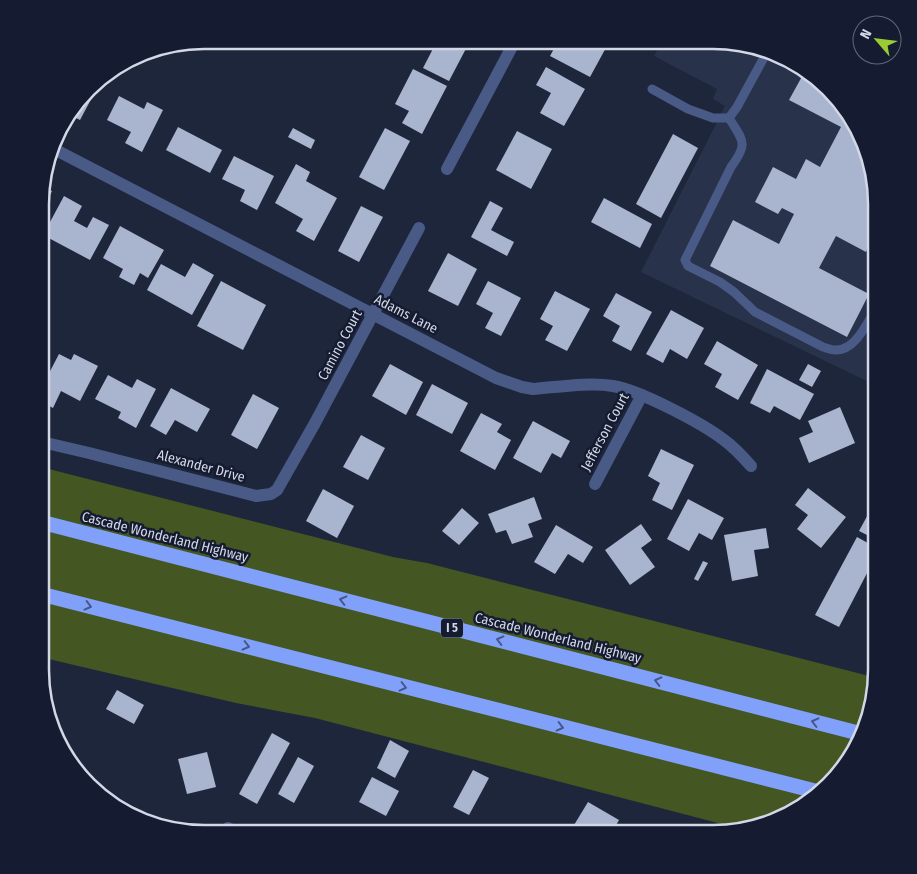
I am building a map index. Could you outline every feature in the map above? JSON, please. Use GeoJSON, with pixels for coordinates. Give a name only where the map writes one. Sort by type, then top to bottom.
{"type":"FeatureCollection","features":[{"type":"Feature","properties":{"kind":"highway","name":"Cascade Wonderland Highway"},"geometry":{"type":"LineString","coordinates":[[49,524],[855,732]]}},
{"type":"Feature","properties":{"kind":"highway"},"geometry":{"type":"LineString","coordinates":[[49,596],[811,790]]}},
{"type":"Feature","properties":{"kind":"street"},"geometry":{"type":"LineString","coordinates":[[447,169],[511,49]]}},
{"type":"Feature","properties":{"kind":"street","name":"Adams Lane"},"geometry":{"type":"LineString","coordinates":[[59,151],[496,378],[532,389],[602,384],[642,395],[712,432],[735,449],[752,466]]}},
{"type":"Feature","properties":{"kind":"street","name":"Camino Court"},"geometry":{"type":"LineString","coordinates":[[315,423],[419,228]]}},
{"type":"Feature","properties":{"kind":"street","name":"Jefferson Court"},"geometry":{"type":"LineString","coordinates":[[595,484],[642,395]]}},
{"type":"Feature","properties":{"kind":"street","name":"Alexander Drive"},"geometry":{"type":"LineString","coordinates":[[49,444],[256,496],[264,496],[277,490],[315,423]]}},
{"type":"Feature","properties":{"kind":"lane"},"geometry":{"type":"LineString","coordinates":[[729,118],[764,57]]}},
{"type":"Feature","properties":{"kind":"lane"},"geometry":{"type":"LineString","coordinates":[[652,89],[688,109],[712,118],[729,118]]}},
{"type":"Feature","properties":{"kind":"lane"},"geometry":{"type":"LineString","coordinates":[[729,118],[743,141],[741,153],[731,167],[685,260],[688,266],[720,282],[734,292],[755,312],[823,347],[835,350],[845,348],[855,342],[868,321]]}},
{"type":"Feature","properties":{"kind":"shaded area"},"geometry":{"type":"Polygon","coordinates":[[[658,49],[723,49],[763,57],[791,70],[815,87],[830,102],[847,126],[860,154],[868,194],[868,382],[641,272],[725,106],[713,99],[717,89],[654,56],[658,49]]]}},
{"type":"Feature","properties":{"kind":"green space"},"geometry":{"type":"Polygon","coordinates":[[[49,469],[868,676],[860,720],[852,739],[823,780],[791,804],[772,813],[753,820],[725,825],[315,718],[236,703],[49,659],[49,469]]]}},
{"type":"Feature","properties":{"kind":"building"},"geometry":{"type":"Polygon","coordinates":[[[433,49],[466,49],[449,81],[423,68],[433,49]]]}},
{"type":"Feature","properties":{"kind":"building"},"geometry":{"type":"Polygon","coordinates":[[[554,49],[605,49],[590,77],[550,56],[554,49]]]}},
{"type":"Feature","properties":{"kind":"building"},"geometry":{"type":"Polygon","coordinates":[[[546,67],[585,89],[564,126],[540,113],[551,93],[536,85],[546,67]]]}},
{"type":"Feature","properties":{"kind":"building"},"geometry":{"type":"Polygon","coordinates":[[[413,69],[447,86],[422,134],[402,123],[409,111],[395,104],[413,69]]]}},
{"type":"Feature","properties":{"kind":"building"},"geometry":{"type":"Polygon","coordinates":[[[802,77],[815,87],[830,102],[847,126],[860,154],[865,174],[868,194],[868,247],[866,252],[836,236],[819,268],[868,293],[847,337],[710,266],[733,220],[779,244],[794,214],[782,208],[778,214],[755,202],[773,167],[796,179],[806,159],[820,167],[841,127],[789,100],[802,77]]]}},
{"type":"Feature","properties":{"kind":"building"},"geometry":{"type":"Polygon","coordinates":[[[93,96],[80,120],[75,118],[93,96]]]}},
{"type":"Feature","properties":{"kind":"building"},"geometry":{"type":"Polygon","coordinates":[[[119,96],[144,109],[147,102],[163,110],[142,152],[125,143],[131,132],[107,120],[119,96]]]}},
{"type":"Feature","properties":{"kind":"building"},"geometry":{"type":"Polygon","coordinates":[[[178,127],[222,150],[210,173],[166,150],[178,127]]]}},
{"type":"Feature","properties":{"kind":"building"},"geometry":{"type":"Polygon","coordinates":[[[293,128],[315,140],[311,149],[288,137],[293,128]]]}},
{"type":"Feature","properties":{"kind":"building"},"geometry":{"type":"Polygon","coordinates":[[[385,128],[410,141],[384,190],[359,177],[385,128]]]}},
{"type":"Feature","properties":{"kind":"building"},"geometry":{"type":"Polygon","coordinates":[[[517,131],[552,149],[531,189],[496,170],[517,131]]]}},
{"type":"Feature","properties":{"kind":"building"},"geometry":{"type":"Polygon","coordinates":[[[673,134],[698,148],[661,218],[636,204],[673,134]]]}},
{"type":"Feature","properties":{"kind":"building"},"geometry":{"type":"Polygon","coordinates":[[[234,156],[274,176],[257,210],[240,201],[245,190],[222,179],[234,156]]]}},
{"type":"Feature","properties":{"kind":"building"},"geometry":{"type":"Polygon","coordinates":[[[296,164],[310,172],[306,181],[337,198],[314,241],[296,231],[303,219],[275,203],[296,164]]]}},
{"type":"Feature","properties":{"kind":"building"},"geometry":{"type":"Polygon","coordinates":[[[64,196],[82,206],[74,221],[87,228],[93,217],[109,225],[90,260],[49,238],[49,224],[64,196]]]}},
{"type":"Feature","properties":{"kind":"building"},"geometry":{"type":"Polygon","coordinates":[[[604,198],[652,224],[640,248],[591,222],[604,198]]]}},
{"type":"Feature","properties":{"kind":"building"},"geometry":{"type":"Polygon","coordinates":[[[490,201],[503,208],[491,230],[514,242],[507,256],[471,237],[490,201]]]}},
{"type":"Feature","properties":{"kind":"building"},"geometry":{"type":"Polygon","coordinates":[[[361,206],[383,217],[359,262],[338,251],[361,206]]]}},
{"type":"Feature","properties":{"kind":"building"},"geometry":{"type":"Polygon","coordinates":[[[120,226],[164,250],[148,278],[140,273],[134,285],[119,277],[123,269],[103,258],[120,226]]]}},
{"type":"Feature","properties":{"kind":"building"},"geometry":{"type":"Polygon","coordinates":[[[448,253],[477,269],[458,306],[428,291],[448,253]]]}},
{"type":"Feature","properties":{"kind":"building"},"geometry":{"type":"Polygon","coordinates":[[[193,263],[214,275],[192,315],[147,290],[161,264],[185,277],[193,263]]]}},
{"type":"Feature","properties":{"kind":"building"},"geometry":{"type":"Polygon","coordinates":[[[221,281],[266,305],[243,350],[197,326],[221,281]]]}},
{"type":"Feature","properties":{"kind":"building"},"geometry":{"type":"Polygon","coordinates":[[[488,281],[521,298],[501,336],[485,328],[493,313],[476,304],[488,281]]]}},
{"type":"Feature","properties":{"kind":"building"},"geometry":{"type":"Polygon","coordinates":[[[555,291],[590,309],[567,351],[545,340],[553,326],[540,319],[555,291]]]}},
{"type":"Feature","properties":{"kind":"building"},"geometry":{"type":"Polygon","coordinates":[[[616,293],[652,312],[631,351],[612,341],[620,326],[603,316],[616,293]]]}},
{"type":"Feature","properties":{"kind":"building"},"geometry":{"type":"Polygon","coordinates":[[[671,310],[704,328],[687,359],[670,349],[663,363],[646,354],[671,310]]]}},
{"type":"Feature","properties":{"kind":"building"},"geometry":{"type":"Polygon","coordinates":[[[717,341],[758,365],[738,400],[715,387],[722,374],[704,364],[717,341]]]}},
{"type":"Feature","properties":{"kind":"building"},"geometry":{"type":"Polygon","coordinates":[[[59,354],[71,360],[74,354],[98,366],[80,401],[61,391],[53,408],[49,406],[49,373],[59,354]]]}},
{"type":"Feature","properties":{"kind":"building"},"geometry":{"type":"Polygon","coordinates":[[[390,364],[423,382],[406,415],[372,396],[390,364]]]}},
{"type":"Feature","properties":{"kind":"building"},"geometry":{"type":"Polygon","coordinates":[[[808,364],[821,371],[812,387],[799,380],[808,364]]]}},
{"type":"Feature","properties":{"kind":"building"},"geometry":{"type":"Polygon","coordinates":[[[767,369],[814,394],[800,420],[774,406],[770,413],[750,403],[767,369]]]}},
{"type":"Feature","properties":{"kind":"building"},"geometry":{"type":"Polygon","coordinates":[[[108,375],[132,388],[137,379],[156,389],[136,428],[118,418],[121,412],[95,399],[108,375]]]}},
{"type":"Feature","properties":{"kind":"building"},"geometry":{"type":"Polygon","coordinates":[[[432,384],[468,403],[452,434],[416,415],[432,384]]]}},
{"type":"Feature","properties":{"kind":"building"},"geometry":{"type":"Polygon","coordinates":[[[171,388],[210,409],[197,432],[175,420],[166,435],[150,426],[171,388]]]}},
{"type":"Feature","properties":{"kind":"building"},"geometry":{"type":"Polygon","coordinates":[[[253,394],[279,408],[257,449],[231,435],[253,394]]]}},
{"type":"Feature","properties":{"kind":"building"},"geometry":{"type":"Polygon","coordinates":[[[840,407],[855,443],[809,463],[799,438],[813,432],[808,421],[840,407]]]}},
{"type":"Feature","properties":{"kind":"building"},"geometry":{"type":"Polygon","coordinates":[[[481,413],[502,424],[497,432],[511,440],[495,470],[460,451],[481,413]]]}},
{"type":"Feature","properties":{"kind":"building"},"geometry":{"type":"Polygon","coordinates":[[[533,421],[570,441],[561,458],[552,453],[541,473],[513,458],[533,421]]]}},
{"type":"Feature","properties":{"kind":"building"},"geometry":{"type":"Polygon","coordinates":[[[361,435],[385,448],[368,480],[343,467],[361,435]]]}},
{"type":"Feature","properties":{"kind":"building"},"geometry":{"type":"Polygon","coordinates":[[[661,449],[694,465],[672,510],[652,500],[660,483],[648,476],[661,449]]]}},
{"type":"Feature","properties":{"kind":"building"},"geometry":{"type":"Polygon","coordinates":[[[808,488],[846,517],[821,548],[797,529],[808,515],[795,505],[808,488]]]}},
{"type":"Feature","properties":{"kind":"building"},"geometry":{"type":"Polygon","coordinates":[[[323,489],[354,506],[337,538],[306,521],[323,489]]]}},
{"type":"Feature","properties":{"kind":"building"},"geometry":{"type":"Polygon","coordinates":[[[534,497],[542,519],[528,524],[533,537],[512,544],[506,530],[496,533],[488,514],[534,497]]]}},
{"type":"Feature","properties":{"kind":"building"},"geometry":{"type":"Polygon","coordinates":[[[688,499],[724,518],[712,540],[699,533],[689,551],[667,539],[688,499]]]}},
{"type":"Feature","properties":{"kind":"building"},"geometry":{"type":"Polygon","coordinates":[[[462,508],[479,523],[459,545],[442,531],[462,508]]]}},
{"type":"Feature","properties":{"kind":"building"},"geometry":{"type":"Polygon","coordinates":[[[868,514],[868,536],[859,531],[868,514]]]}},
{"type":"Feature","properties":{"kind":"building"},"geometry":{"type":"Polygon","coordinates":[[[641,524],[652,540],[641,548],[655,567],[630,585],[605,550],[641,524]]]}},
{"type":"Feature","properties":{"kind":"building"},"geometry":{"type":"Polygon","coordinates":[[[556,525],[593,547],[583,563],[568,554],[555,574],[534,562],[556,525]]]}},
{"type":"Feature","properties":{"kind":"building"},"geometry":{"type":"Polygon","coordinates":[[[766,528],[769,548],[754,550],[758,576],[732,581],[724,535],[766,528]]]}},
{"type":"Feature","properties":{"kind":"building"},"geometry":{"type":"Polygon","coordinates":[[[857,537],[868,543],[868,571],[839,627],[815,615],[857,537]]]}},
{"type":"Feature","properties":{"kind":"building"},"geometry":{"type":"Polygon","coordinates":[[[703,561],[708,563],[698,581],[694,579],[703,561]]]}},
{"type":"Feature","properties":{"kind":"building"},"geometry":{"type":"Polygon","coordinates":[[[117,690],[144,705],[134,724],[106,709],[117,690]]]}},
{"type":"Feature","properties":{"kind":"building"},"geometry":{"type":"Polygon","coordinates":[[[272,733],[290,743],[257,804],[239,794],[272,733]]]}},
{"type":"Feature","properties":{"kind":"building"},"geometry":{"type":"Polygon","coordinates":[[[390,740],[409,751],[395,778],[377,768],[390,740]]]}},
{"type":"Feature","properties":{"kind":"building"},"geometry":{"type":"Polygon","coordinates":[[[207,752],[216,787],[187,794],[178,759],[207,752]]]}},
{"type":"Feature","properties":{"kind":"building"},"geometry":{"type":"Polygon","coordinates":[[[298,757],[314,766],[294,803],[278,794],[298,757]]]}},
{"type":"Feature","properties":{"kind":"building"},"geometry":{"type":"Polygon","coordinates":[[[473,770],[489,778],[469,815],[453,807],[473,770]]]}},
{"type":"Feature","properties":{"kind":"building"},"geometry":{"type":"Polygon","coordinates":[[[372,777],[399,791],[386,816],[359,802],[372,777]]]}},
{"type":"Feature","properties":{"kind":"building"},"geometry":{"type":"Polygon","coordinates":[[[588,802],[619,820],[616,825],[574,825],[588,802]]]}}]}
